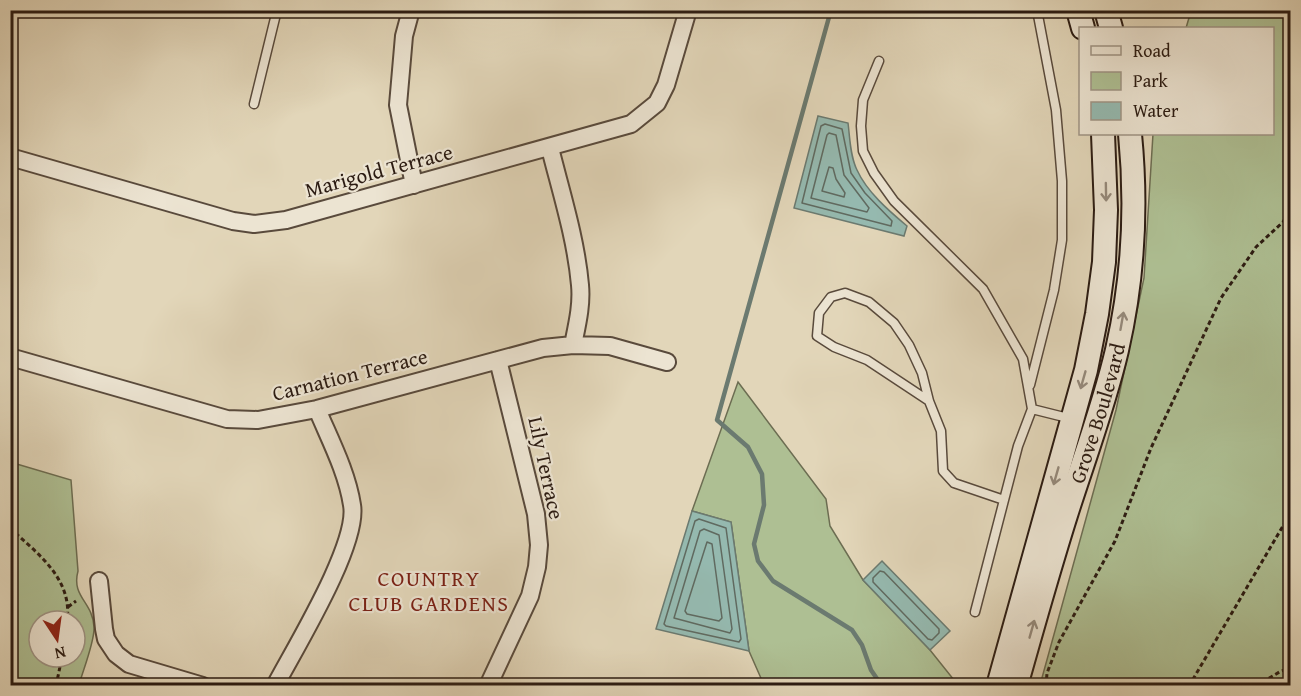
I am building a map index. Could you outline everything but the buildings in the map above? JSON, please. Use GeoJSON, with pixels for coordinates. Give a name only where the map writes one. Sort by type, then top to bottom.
{"type":"FeatureCollection","features":[{"type":"Feature","properties":{"kind":"street"},"geometry":{"type":"LineString","coordinates":[[411,10],[404,36],[398,105],[414,185]]}},
{"type":"Feature","properties":{"kind":"street","name":"Marigold Terrace"},"geometry":{"type":"LineString","coordinates":[[10,158],[233,221],[254,224],[286,220],[631,124],[657,103],[666,86],[688,10]]}},
{"type":"Feature","properties":{"kind":"street"},"geometry":{"type":"LineString","coordinates":[[1078,10],[1083,27]]}},
{"type":"Feature","properties":{"kind":"street"},"geometry":{"type":"LineString","coordinates":[[1106,10],[1111,27]]}},
{"type":"Feature","properties":{"kind":"street","name":"Grove Boulevard"},"geometry":{"type":"LineString","coordinates":[[998,686],[1086,370],[1093,336],[1104,261],[1106,210],[1103,135]]}},
{"type":"Feature","properties":{"kind":"street","name":"Grove Boulevard"},"geometry":{"type":"LineString","coordinates":[[1016,686],[1048,573],[1117,351],[1131,253],[1133,185],[1130,135]]}},
{"type":"Feature","properties":{"kind":"street"},"geometry":{"type":"LineString","coordinates":[[550,148],[576,256],[580,286],[580,311],[573,345]]}},
{"type":"Feature","properties":{"kind":"street","name":"Carnation Terrace"},"geometry":{"type":"LineString","coordinates":[[10,357],[227,419],[258,420],[317,409],[543,348],[573,345],[610,346],[667,362]]}},
{"type":"Feature","properties":{"kind":"street","name":"Lily Terrace"},"geometry":{"type":"LineString","coordinates":[[488,686],[530,596],[537,567],[539,545],[536,514],[498,360]]}},
{"type":"Feature","properties":{"kind":"street"},"geometry":{"type":"LineString","coordinates":[[275,686],[340,563],[350,533],[353,507],[345,477],[317,409]]}},
{"type":"Feature","properties":{"kind":"street"},"geometry":{"type":"LineString","coordinates":[[1072,419],[1094,426]]}},
{"type":"Feature","properties":{"kind":"street"},"geometry":{"type":"LineString","coordinates":[[99,581],[106,639],[116,654],[129,664],[203,686]]}},
{"type":"Feature","properties":{"kind":"lane"},"geometry":{"type":"LineString","coordinates":[[1029,388],[1046,328],[1062,240],[1062,181],[1056,110],[1036,10]]}},
{"type":"Feature","properties":{"kind":"lane"},"geometry":{"type":"LineString","coordinates":[[254,104],[277,11]]}},
{"type":"Feature","properties":{"kind":"lane"},"geometry":{"type":"LineString","coordinates":[[879,61],[863,100],[861,126],[863,151],[874,173],[894,201],[983,289],[1023,359],[1029,388],[1032,409],[1018,446],[975,612]]}},
{"type":"Feature","properties":{"kind":"lane"},"geometry":{"type":"LineString","coordinates":[[929,401],[867,360],[834,347],[817,336],[819,313],[831,297],[845,293],[869,302],[894,323],[909,345],[922,373],[929,401],[941,431],[943,471],[954,483],[1004,500]]}},
{"type":"Feature","properties":{"kind":"lane"},"geometry":{"type":"LineString","coordinates":[[1032,409],[1072,419]]}},
{"type":"Feature","properties":{"kind":"path"},"geometry":{"type":"LineString","coordinates":[[1046,686],[1047,673],[1059,642],[1115,541],[1151,448],[1221,298],[1256,247],[1282,222],[1290,210]]}},
{"type":"Feature","properties":{"kind":"path"},"geometry":{"type":"LineString","coordinates":[[1189,686],[1290,514]]}},
{"type":"Feature","properties":{"kind":"path"},"geometry":{"type":"LineString","coordinates":[[10,528],[60,578],[66,595],[67,608]]}},
{"type":"Feature","properties":{"kind":"path"},"geometry":{"type":"LineString","coordinates":[[67,608],[76,601]]}},
{"type":"Feature","properties":{"kind":"path"},"geometry":{"type":"LineString","coordinates":[[56,686],[60,669]]}},
{"type":"Feature","properties":{"kind":"path"},"geometry":{"type":"LineString","coordinates":[[1256,686],[1281,671],[1290,669]]}},
{"type":"Feature","properties":{"kind":"green space"},"geometry":{"type":"Polygon","coordinates":[[[1191,11],[1290,11],[1290,685],[1040,685],[1116,410],[1144,278],[1153,135],[1274,135],[1274,27],[1186,27],[1191,11]]]}},
{"type":"Feature","properties":{"kind":"green space"},"geometry":{"type":"Polygon","coordinates":[[[738,382],[826,499],[830,526],[863,580],[930,650],[958,685],[764,685],[749,651],[731,522],[692,511],[738,382]]]}},
{"type":"Feature","properties":{"kind":"green space"},"geometry":{"type":"Polygon","coordinates":[[[10,462],[71,480],[78,571],[77,587],[93,618],[94,633],[91,648],[87,660],[87,609],[27,609],[27,669],[84,669],[79,685],[11,685],[10,462]]]}},
{"type":"Feature","properties":{"kind":"water"},"geometry":{"type":"Polygon","coordinates":[[[818,116],[848,123],[857,170],[872,193],[907,226],[904,236],[794,208],[818,116]]]}},
{"type":"Feature","properties":{"kind":"water"},"geometry":{"type":"Polygon","coordinates":[[[692,511],[731,522],[749,651],[656,629],[692,511]]]}},
{"type":"Feature","properties":{"kind":"water"},"geometry":{"type":"Polygon","coordinates":[[[882,561],[950,631],[930,650],[863,580],[882,561]]]}},
{"type":"Feature","properties":{"kind":"waterway"},"geometry":{"type":"LineString","coordinates":[[831,10],[717,420],[748,447],[762,474],[764,505],[754,544],[758,561],[773,581],[852,630],[862,645],[871,670],[882,686]]}},
{"type":"Feature","properties":{"kind":"district","name":"COUNTRY CLUB GARDENS"},"geometry":{"type":"Point","coordinates":[429,590]}}]}
